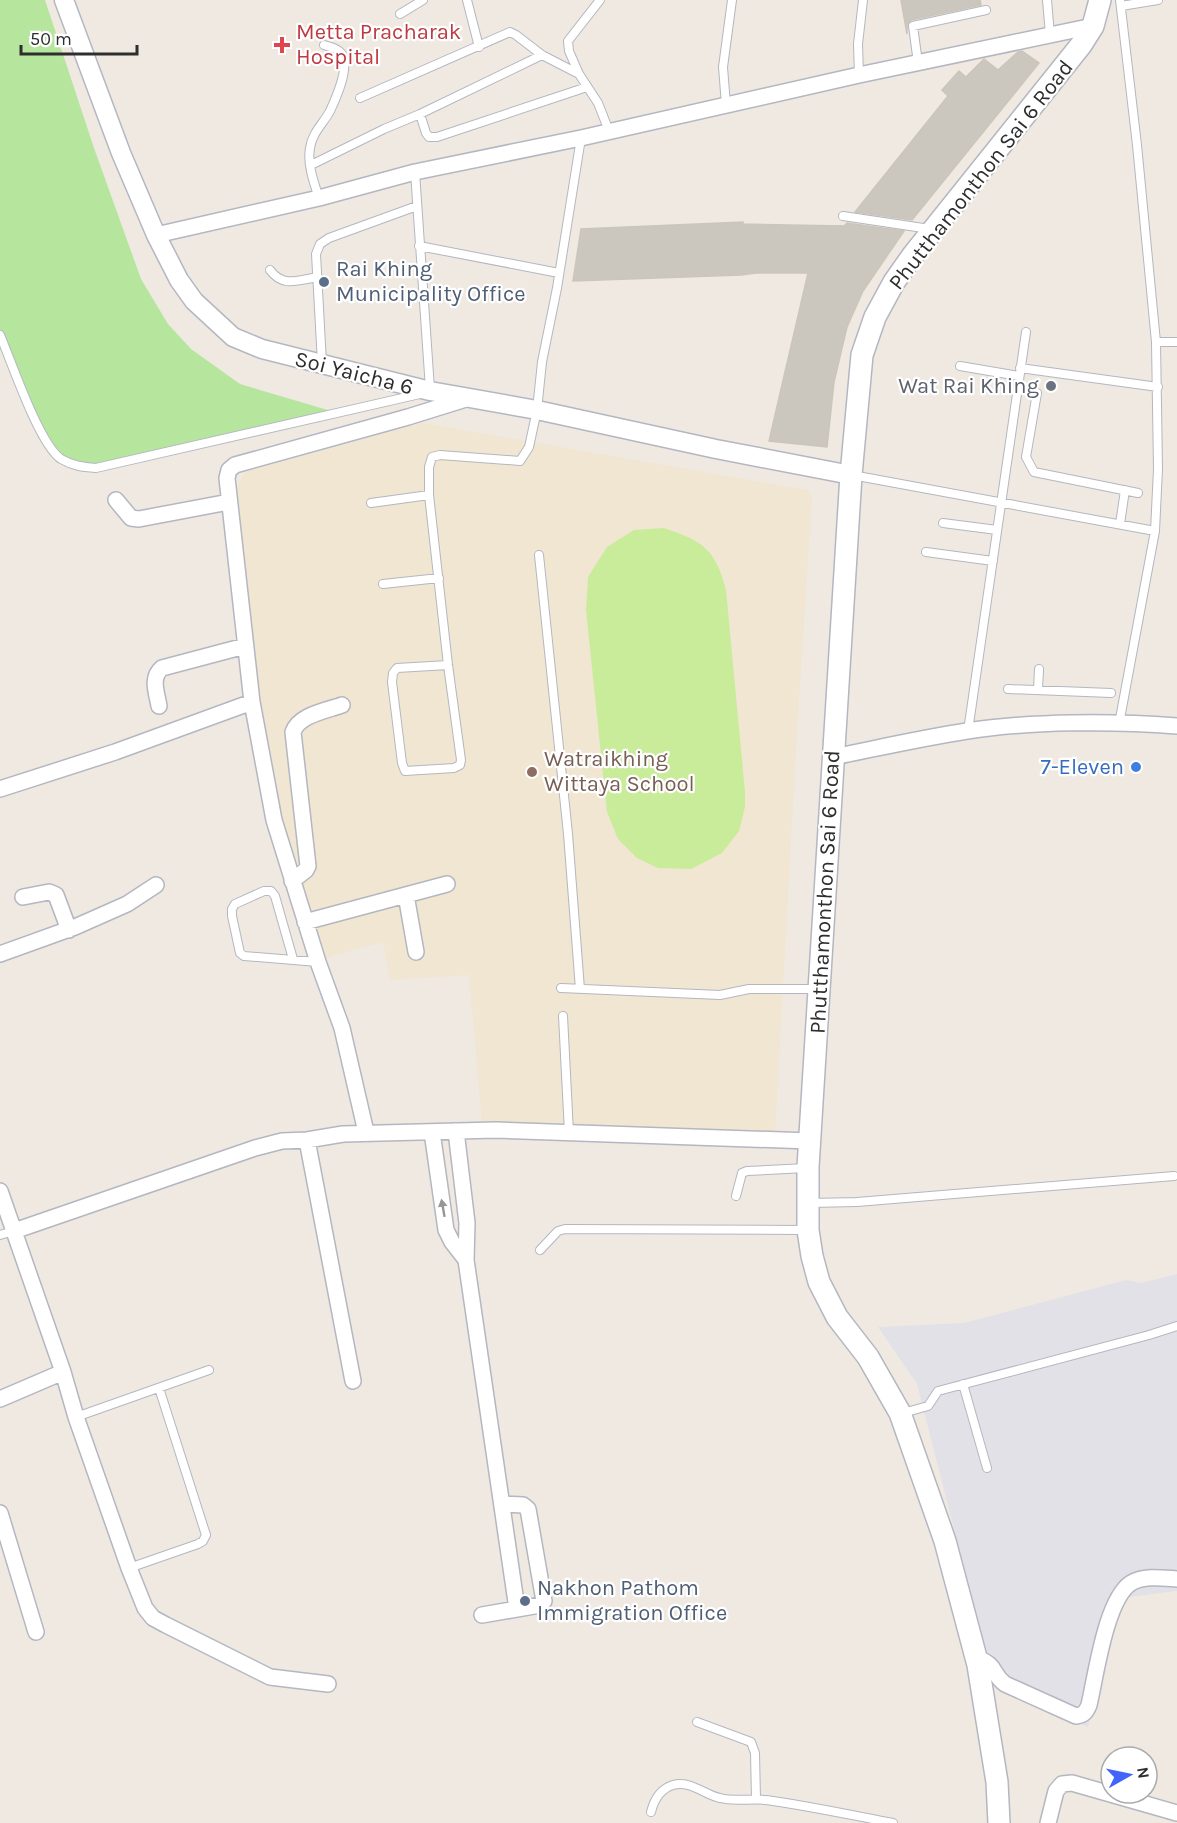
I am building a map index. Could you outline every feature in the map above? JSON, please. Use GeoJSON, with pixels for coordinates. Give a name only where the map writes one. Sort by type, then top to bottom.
{"type":"FeatureCollection","features":[{"type":"Feature","properties":{"kind":"main road","name":"Phutthamonthon Sai 6 Road"},"geometry":{"type":"LineString","coordinates":[[999,1823],[997,1782],[977,1661],[945,1541],[900,1413],[868,1357],[827,1301],[812,1256],[808,1230],[808,1167],[851,475],[862,355],[875,317],[894,282],[1081,45],[1093,26],[1100,0]]}},
{"type":"Feature","properties":{"kind":"street","name":"Soi Yaicha 6"},"geometry":{"type":"LineString","coordinates":[[64,0],[121,153],[156,235],[179,280],[194,301],[233,337],[262,350],[430,391],[472,397],[851,475]]}},
{"type":"Feature","properties":{"kind":"street"},"geometry":{"type":"LineString","coordinates":[[156,235],[319,198],[414,172],[581,138],[859,75],[1093,26]]}},
{"type":"Feature","properties":{"kind":"street"},"geometry":{"type":"LineString","coordinates":[[366,1132],[342,1028],[318,962],[274,820],[252,702],[227,478],[229,470],[235,465],[472,397]]}},
{"type":"Feature","properties":{"kind":"street"},"geometry":{"type":"LineString","coordinates":[[116,500],[127,515],[139,519],[229,502]]}},
{"type":"Feature","properties":{"kind":"street"},"geometry":{"type":"LineString","coordinates":[[159,706],[154,678],[162,668],[245,646]]}},
{"type":"Feature","properties":{"kind":"street"},"geometry":{"type":"LineString","coordinates":[[0,789],[115,752],[252,702]]}},
{"type":"Feature","properties":{"kind":"street"},"geometry":{"type":"LineString","coordinates":[[292,881],[308,866],[293,732],[296,725],[303,719],[342,705]]}},
{"type":"Feature","properties":{"kind":"street"},"geometry":{"type":"LineString","coordinates":[[833,757],[968,731],[1032,725],[1177,726]]}},
{"type":"Feature","properties":{"kind":"street"},"geometry":{"type":"LineString","coordinates":[[306,922],[447,884]]}},
{"type":"Feature","properties":{"kind":"street"},"geometry":{"type":"LineString","coordinates":[[0,954],[69,930],[127,904],[156,885]]}},
{"type":"Feature","properties":{"kind":"street"},"geometry":{"type":"LineString","coordinates":[[23,897],[49,892],[56,895],[69,930]]}},
{"type":"Feature","properties":{"kind":"street"},"geometry":{"type":"LineString","coordinates":[[406,895],[416,952]]}},
{"type":"Feature","properties":{"kind":"street"},"geometry":{"type":"LineString","coordinates":[[7,1233],[255,1148],[282,1141],[366,1132],[496,1130],[810,1142]]}},
{"type":"Feature","properties":{"kind":"street"},"geometry":{"type":"LineString","coordinates":[[456,1131],[467,1223],[466,1260],[517,1609]]}},
{"type":"Feature","properties":{"kind":"street"},"geometry":{"type":"LineString","coordinates":[[432,1132],[446,1230],[466,1260]]}},
{"type":"Feature","properties":{"kind":"street"},"geometry":{"type":"LineString","coordinates":[[307,1140],[353,1381]]}},
{"type":"Feature","properties":{"kind":"street"},"geometry":{"type":"LineString","coordinates":[[0,1191],[7,1233],[63,1372],[75,1417],[145,1608],[153,1618],[270,1677],[328,1684]]}},
{"type":"Feature","properties":{"kind":"street"},"geometry":{"type":"LineString","coordinates":[[0,1399],[63,1372]]}},
{"type":"Feature","properties":{"kind":"street"},"geometry":{"type":"LineString","coordinates":[[482,1615],[540,1605],[544,1601],[528,1509],[523,1504],[502,1504]]}},
{"type":"Feature","properties":{"kind":"street"},"geometry":{"type":"LineString","coordinates":[[0,1517],[36,1632]]}},
{"type":"Feature","properties":{"kind":"street"},"geometry":{"type":"LineString","coordinates":[[977,1661],[989,1662],[1000,1681],[1005,1684],[1076,1716],[1082,1716],[1089,1705],[1111,1611],[1121,1592],[1132,1582],[1150,1578],[1177,1579]]}},
{"type":"Feature","properties":{"kind":"street"},"geometry":{"type":"LineString","coordinates":[[1048,1823],[1056,1791],[1062,1784],[1072,1783],[1177,1813]]}},
{"type":"Feature","properties":{"kind":"lane"},"geometry":{"type":"LineString","coordinates":[[400,14],[423,0]]}},
{"type":"Feature","properties":{"kind":"lane"},"geometry":{"type":"LineString","coordinates":[[467,0],[479,47]]}},
{"type":"Feature","properties":{"kind":"lane"},"geometry":{"type":"LineString","coordinates":[[600,0],[568,41],[569,51],[579,74],[598,103],[609,131]]}},
{"type":"Feature","properties":{"kind":"lane"},"geometry":{"type":"LineString","coordinates":[[726,105],[723,67],[732,0]]}},
{"type":"Feature","properties":{"kind":"lane"},"geometry":{"type":"LineString","coordinates":[[859,75],[858,44],[863,0]]}},
{"type":"Feature","properties":{"kind":"lane"},"geometry":{"type":"LineString","coordinates":[[1047,0],[1050,35]]}},
{"type":"Feature","properties":{"kind":"lane"},"geometry":{"type":"LineString","coordinates":[[1119,724],[1155,531],[1158,469],[1156,342],[1121,3],[1158,0]]}},
{"type":"Feature","properties":{"kind":"lane"},"geometry":{"type":"LineString","coordinates":[[918,63],[913,26],[986,9]]}},
{"type":"Feature","properties":{"kind":"lane"},"geometry":{"type":"LineString","coordinates":[[360,98],[510,32],[542,55],[579,74]]}},
{"type":"Feature","properties":{"kind":"lane"},"geometry":{"type":"LineString","coordinates":[[319,198],[310,165],[309,149],[313,135],[329,112],[342,80],[345,64],[339,50],[324,45]]}},
{"type":"Feature","properties":{"kind":"lane"},"geometry":{"type":"LineString","coordinates":[[310,165],[542,55]]}},
{"type":"Feature","properties":{"kind":"lane"},"geometry":{"type":"LineString","coordinates":[[420,114],[426,133],[429,137],[437,137],[587,87]]}},
{"type":"Feature","properties":{"kind":"lane"},"geometry":{"type":"LineString","coordinates":[[448,665],[397,668],[393,673],[400,752],[405,771],[443,769],[460,765],[461,760],[429,495],[429,467],[432,457],[440,455],[520,461],[528,447],[537,410],[542,362],[581,138]]}},
{"type":"Feature","properties":{"kind":"lane"},"geometry":{"type":"LineString","coordinates":[[0,335],[44,441],[60,458],[78,467],[96,468],[430,391],[414,172]]}},
{"type":"Feature","properties":{"kind":"lane"},"geometry":{"type":"LineString","coordinates":[[322,366],[316,254],[320,244],[329,238],[417,206]]}},
{"type":"Feature","properties":{"kind":"lane"},"geometry":{"type":"LineString","coordinates":[[843,216],[933,230]]}},
{"type":"Feature","properties":{"kind":"lane"},"geometry":{"type":"LineString","coordinates":[[419,246],[559,273]]}},
{"type":"Feature","properties":{"kind":"lane"},"geometry":{"type":"LineString","coordinates":[[270,270],[276,278],[285,282],[318,277]]}},
{"type":"Feature","properties":{"kind":"lane"},"geometry":{"type":"LineString","coordinates":[[968,731],[1026,332]]}},
{"type":"Feature","properties":{"kind":"lane"},"geometry":{"type":"LineString","coordinates":[[1156,342],[1177,342]]}},
{"type":"Feature","properties":{"kind":"lane"},"geometry":{"type":"LineString","coordinates":[[960,366],[1158,387]]}},
{"type":"Feature","properties":{"kind":"lane"},"geometry":{"type":"LineString","coordinates":[[1037,393],[1026,457],[1034,472],[1138,493]]}},
{"type":"Feature","properties":{"kind":"lane"},"geometry":{"type":"LineString","coordinates":[[851,475],[1155,531]]}},
{"type":"Feature","properties":{"kind":"lane"},"geometry":{"type":"LineString","coordinates":[[1120,524],[1125,490]]}},
{"type":"Feature","properties":{"kind":"lane"},"geometry":{"type":"LineString","coordinates":[[371,503],[429,495]]}},
{"type":"Feature","properties":{"kind":"lane"},"geometry":{"type":"LineString","coordinates":[[943,523],[997,530]]}},
{"type":"Feature","properties":{"kind":"lane"},"geometry":{"type":"LineString","coordinates":[[926,552],[993,561]]}},
{"type":"Feature","properties":{"kind":"lane"},"geometry":{"type":"LineString","coordinates":[[539,555],[568,834],[580,989]]}},
{"type":"Feature","properties":{"kind":"lane"},"geometry":{"type":"LineString","coordinates":[[383,584],[439,578]]}},
{"type":"Feature","properties":{"kind":"lane"},"geometry":{"type":"LineString","coordinates":[[1038,690],[1040,669]]}},
{"type":"Feature","properties":{"kind":"lane"},"geometry":{"type":"LineString","coordinates":[[1008,689],[1111,693]]}},
{"type":"Feature","properties":{"kind":"lane"},"geometry":{"type":"LineString","coordinates":[[293,959],[275,896],[271,891],[264,891],[235,904],[232,916],[240,953],[244,957],[318,962]]}},
{"type":"Feature","properties":{"kind":"lane"},"geometry":{"type":"LineString","coordinates":[[561,988],[720,995],[749,989],[819,989]]}},
{"type":"Feature","properties":{"kind":"lane"},"geometry":{"type":"LineString","coordinates":[[562,1016],[569,1133]]}},
{"type":"Feature","properties":{"kind":"lane"},"geometry":{"type":"LineString","coordinates":[[736,1196],[742,1173],[808,1167]]}},
{"type":"Feature","properties":{"kind":"lane"},"geometry":{"type":"LineString","coordinates":[[807,1203],[857,1202],[1174,1176]]}},
{"type":"Feature","properties":{"kind":"lane"},"geometry":{"type":"LineString","coordinates":[[540,1250],[558,1231],[565,1229],[808,1230]]}},
{"type":"Feature","properties":{"kind":"lane"},"geometry":{"type":"LineString","coordinates":[[900,1413],[927,1407],[938,1390],[1177,1326]]}},
{"type":"Feature","properties":{"kind":"lane"},"geometry":{"type":"LineString","coordinates":[[75,1417],[210,1370]]}},
{"type":"Feature","properties":{"kind":"lane"},"geometry":{"type":"LineString","coordinates":[[963,1384],[987,1468]]}},
{"type":"Feature","properties":{"kind":"lane"},"geometry":{"type":"LineString","coordinates":[[129,1568],[198,1544],[206,1535],[159,1388]]}},
{"type":"Feature","properties":{"kind":"lane"},"geometry":{"type":"LineString","coordinates":[[697,1722],[751,1742],[755,1753],[756,1799]]}},
{"type":"Feature","properties":{"kind":"lane"},"geometry":{"type":"LineString","coordinates":[[651,1812],[655,1798],[673,1785],[690,1786],[726,1800],[756,1799],[893,1823]]}},
{"type":"Feature","properties":{"kind":"shaded area","name":"Watraikhing Wittaya School"},"geometry":{"type":"Polygon","coordinates":[[[423,423],[802,489],[809,491],[812,496],[775,1133],[482,1123],[469,975],[390,980],[383,942],[326,958],[273,795],[231,497],[245,472],[423,423]]]}},
{"type":"Feature","properties":{"kind":"shaded area"},"geometry":{"type":"Polygon","coordinates":[[[1177,1274],[1177,1591],[1121,1598],[1088,1727],[994,1686],[917,1384],[878,1327],[964,1323],[1126,1280],[1141,1283],[1177,1274]]]}},
{"type":"Feature","properties":{"kind":"green space"},"geometry":{"type":"Polygon","coordinates":[[[0,0],[45,0],[94,148],[141,279],[168,324],[191,349],[240,384],[331,411],[96,467],[61,458],[45,439],[0,334],[0,0]]]}},
{"type":"Feature","properties":{"kind":"green space"},"geometry":{"type":"Polygon","coordinates":[[[664,528],[688,537],[705,548],[712,555],[722,576],[726,590],[745,792],[745,807],[739,831],[722,853],[691,869],[658,868],[637,858],[618,839],[607,812],[586,610],[588,577],[607,547],[634,530],[664,528]]]}},
{"type":"Feature","properties":{"kind":"building"},"geometry":{"type":"Polygon","coordinates":[[[901,0],[980,0],[981,5],[911,20],[907,24],[907,34],[901,0]]]}},
{"type":"Feature","properties":{"kind":"building"},"geometry":{"type":"Polygon","coordinates":[[[1022,51],[1039,63],[912,220],[855,212],[948,96],[942,90],[959,71],[966,77],[984,59],[998,70],[1022,51]]]}},
{"type":"Feature","properties":{"kind":"building"},"geometry":{"type":"Polygon","coordinates":[[[743,222],[743,224],[844,226],[847,223],[904,231],[863,291],[847,327],[834,382],[827,447],[769,441],[808,273],[573,281],[581,229],[743,222]]]}},
{"type":"Feature","properties":{"kind":"place","name":"Metta Pracharak Hospital"},"geometry":{"type":"Point","coordinates":[282,45]}},
{"type":"Feature","properties":{"kind":"place","name":"Rai Khing Municipality Office"},"geometry":{"type":"Point","coordinates":[324,282]}},
{"type":"Feature","properties":{"kind":"place","name":"Wat Rai Khing"},"geometry":{"type":"Point","coordinates":[1051,386]}},
{"type":"Feature","properties":{"kind":"place","name":"7-Eleven"},"geometry":{"type":"Point","coordinates":[1136,767]}},
{"type":"Feature","properties":{"kind":"place","name":"Watraikhing Wittaya School"},"geometry":{"type":"Point","coordinates":[532,772]}},
{"type":"Feature","properties":{"kind":"place","name":"Nakhon Pathom Immigration Office"},"geometry":{"type":"Point","coordinates":[525,1601]}}]}
